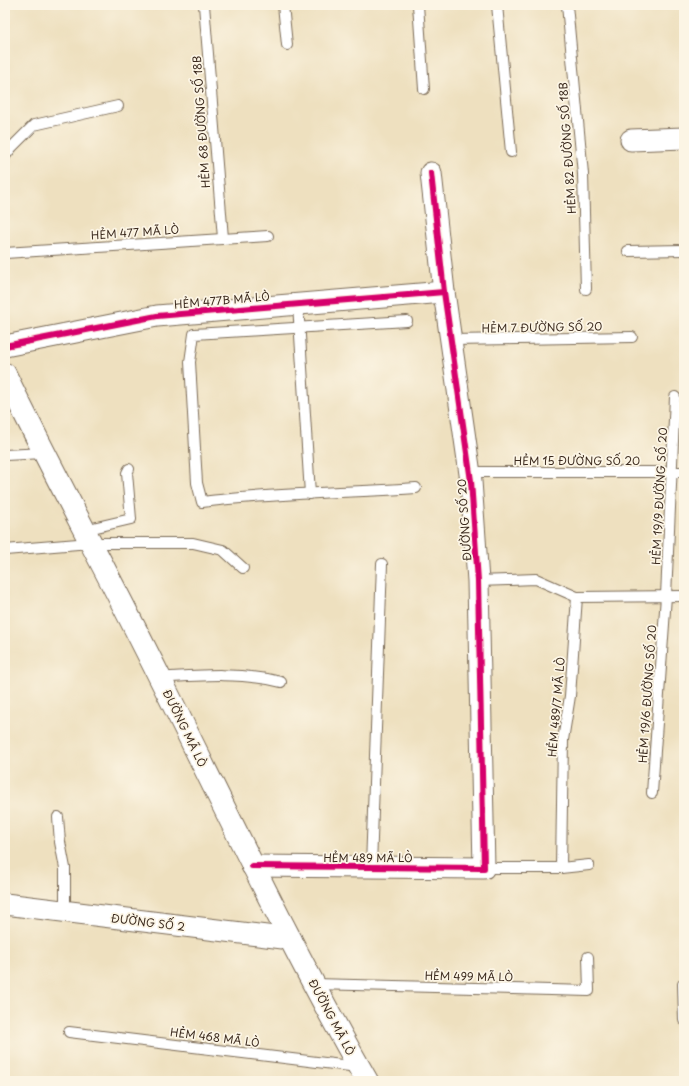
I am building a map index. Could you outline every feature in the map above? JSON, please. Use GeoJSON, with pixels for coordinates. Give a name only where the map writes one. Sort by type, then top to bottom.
{"type":"FeatureCollection","features":[{"type":"Feature","properties":{"kind":"main road","name":"ĐƯỜNG MÃ LÒ"},"geometry":{"type":"LineString","coordinates":[[5,374],[10,394],[44,454],[160,678],[252,866],[362,1074]]}},
{"type":"Feature","properties":{"kind":"street"},"geometry":{"type":"LineString","coordinates":[[630,140],[684,138]]}},
{"type":"Feature","properties":{"kind":"street","name":"ĐƯỜNG SỐ 20"},"geometry":{"type":"LineString","coordinates":[[431,173],[444,292],[470,472],[478,581],[484,868]]}},
{"type":"Feature","properties":{"kind":"street","name":"HẺM 477B MÃ LÒ"},"geometry":{"type":"LineString","coordinates":[[5,346],[157,316],[444,292]]}},
{"type":"Feature","properties":{"kind":"street","name":"HẺM 489 MÃ LÒ"},"geometry":{"type":"LineString","coordinates":[[252,866],[484,868]]}},
{"type":"Feature","properties":{"kind":"street","name":"ĐƯỜNG SỐ 2"},"geometry":{"type":"LineString","coordinates":[[5,904],[291,939]]}},
{"type":"Feature","properties":{"kind":"lane","name":"HẺM 68 ĐƯỜNG SỐ 18B"},"geometry":{"type":"LineString","coordinates":[[204,5],[222,238]]}},
{"type":"Feature","properties":{"kind":"lane"},"geometry":{"type":"LineString","coordinates":[[283,5],[287,45]]}},
{"type":"Feature","properties":{"kind":"lane"},"geometry":{"type":"LineString","coordinates":[[418,5],[424,89]]}},
{"type":"Feature","properties":{"kind":"lane"},"geometry":{"type":"LineString","coordinates":[[497,5],[511,152]]}},
{"type":"Feature","properties":{"kind":"lane","name":"HẺM 82 ĐƯỜNG SỐ 18B"},"geometry":{"type":"LineString","coordinates":[[567,5],[583,174],[586,289]]}},
{"type":"Feature","properties":{"kind":"lane"},"geometry":{"type":"LineString","coordinates":[[5,156],[34,125],[118,106]]}},
{"type":"Feature","properties":{"kind":"lane","name":"HẺM 477 MÃ LÒ"},"geometry":{"type":"LineString","coordinates":[[5,253],[268,236]]}},
{"type":"Feature","properties":{"kind":"lane"},"geometry":{"type":"LineString","coordinates":[[628,251],[684,250]]}},
{"type":"Feature","properties":{"kind":"lane"},"geometry":{"type":"LineString","coordinates":[[298,304],[310,494]]}},
{"type":"Feature","properties":{"kind":"lane"},"geometry":{"type":"LineString","coordinates":[[407,321],[194,334],[190,362],[197,483],[202,502],[244,496],[350,493],[416,488]]}},
{"type":"Feature","properties":{"kind":"lane","name":"HẺM 7 ĐƯỜNG SỐ 20"},"geometry":{"type":"LineString","coordinates":[[452,340],[632,337]]}},
{"type":"Feature","properties":{"kind":"lane","name":"HẺM 19/9 ĐƯỜNG SỐ 20"},"geometry":{"type":"LineString","coordinates":[[666,596],[675,397]]}},
{"type":"Feature","properties":{"kind":"lane"},"geometry":{"type":"LineString","coordinates":[[5,455],[44,454]]}},
{"type":"Feature","properties":{"kind":"lane"},"geometry":{"type":"LineString","coordinates":[[87,537],[131,519],[127,473],[128,469]]}},
{"type":"Feature","properties":{"kind":"lane","name":"HẺM 15 ĐƯỜNG SỐ 20"},"geometry":{"type":"LineString","coordinates":[[470,472],[684,472]]}},
{"type":"Feature","properties":{"kind":"lane"},"geometry":{"type":"LineString","coordinates":[[5,550],[87,537],[193,543],[223,550],[243,568]]}},
{"type":"Feature","properties":{"kind":"lane"},"geometry":{"type":"LineString","coordinates":[[371,866],[382,564]]}},
{"type":"Feature","properties":{"kind":"lane"},"geometry":{"type":"LineString","coordinates":[[478,581],[536,579],[578,597],[684,596]]}},
{"type":"Feature","properties":{"kind":"lane","name":"HẺM 19/6 ĐƯỜNG SỐ 20"},"geometry":{"type":"LineString","coordinates":[[652,793],[666,596]]}},
{"type":"Feature","properties":{"kind":"lane","name":"HẺM 489/7 MÃ LÒ"},"geometry":{"type":"LineString","coordinates":[[561,868],[563,740],[570,696],[578,597]]}},
{"type":"Feature","properties":{"kind":"lane"},"geometry":{"type":"LineString","coordinates":[[160,678],[207,675],[256,676],[282,682]]}},
{"type":"Feature","properties":{"kind":"lane"},"geometry":{"type":"LineString","coordinates":[[58,817],[60,842],[65,868],[65,912]]}},
{"type":"Feature","properties":{"kind":"lane","name":"HẺM 489 MÃ LÒ"},"geometry":{"type":"LineString","coordinates":[[484,868],[561,868],[589,865]]}},
{"type":"Feature","properties":{"kind":"lane","name":"HẺM 499 MÃ LÒ"},"geometry":{"type":"LineString","coordinates":[[314,984],[589,991],[588,957]]}},
{"type":"Feature","properties":{"kind":"lane"},"geometry":{"type":"LineString","coordinates":[[683,984],[684,1020]]}},
{"type":"Feature","properties":{"kind":"lane","name":"HẺM 468 MÃ LÒ"},"geometry":{"type":"LineString","coordinates":[[69,1032],[362,1074]]}},
{"type":"Feature","properties":{"kind":"cycle path"},"geometry":{"type":"LineString","coordinates":[[252,866],[484,868],[478,581],[471,481],[444,292],[431,173]]}},
{"type":"Feature","properties":{"kind":"cycle path"},"geometry":{"type":"LineString","coordinates":[[5,346],[157,316],[444,292]]}}]}
